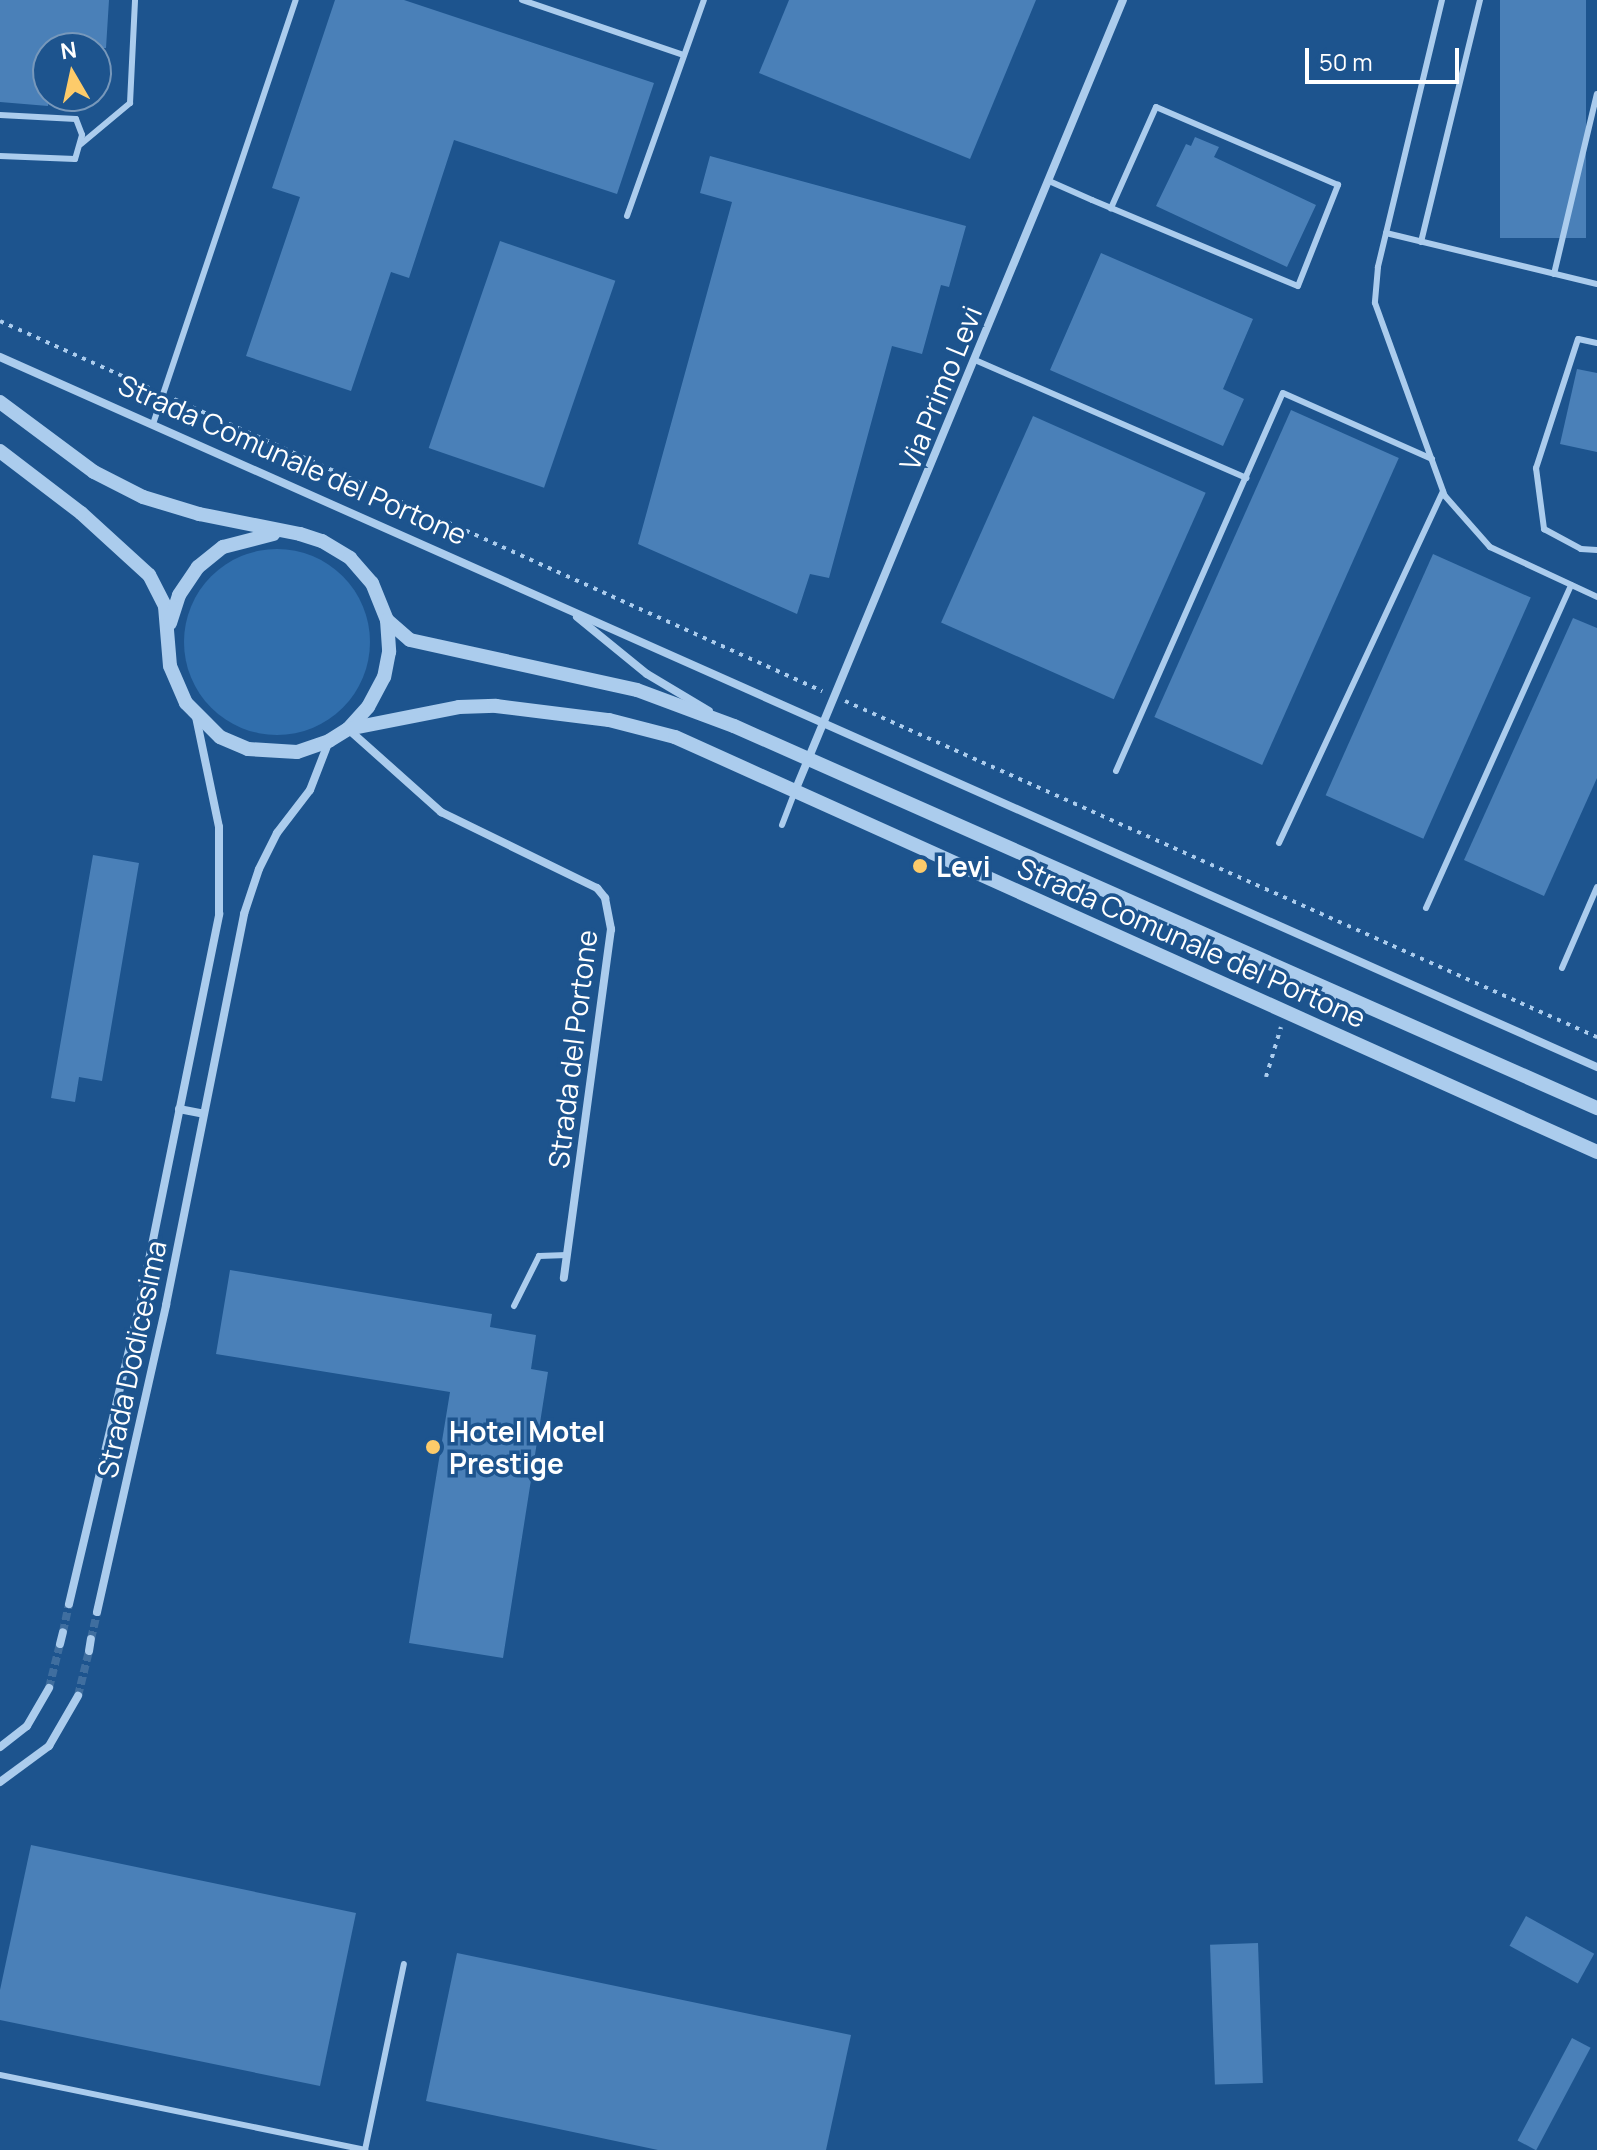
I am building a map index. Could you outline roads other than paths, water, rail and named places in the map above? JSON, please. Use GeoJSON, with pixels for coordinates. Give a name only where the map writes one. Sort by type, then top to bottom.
{"type":"FeatureCollection","features":[{"type":"Feature","properties":{"kind":"street","name":"Via Primo Levi"},"geometry":{"type":"LineString","coordinates":[[795,791],[1123,0]]}},
{"type":"Feature","properties":{"kind":"street","name":"Strada Comunale del Portone"},"geometry":{"type":"LineString","coordinates":[[0,357],[1597,1067]]}},
{"type":"Feature","properties":{"kind":"street","name":"Strada Comunale del Portone"},"geometry":{"type":"LineString","coordinates":[[0,402],[94,472],[143,497],[322,541],[350,558],[372,583],[387,620],[389,652],[384,677],[368,707],[348,729],[329,741],[297,752],[269,753],[220,737],[196,717],[186,703],[170,666],[169,626],[157,586],[149,575],[81,513],[0,451]]}},
{"type":"Feature","properties":{"kind":"street","name":"Strada Comunale del Portone"},"geometry":{"type":"LineString","coordinates":[[169,626],[179,595],[198,567],[223,547],[251,537],[282,532]]}},
{"type":"Feature","properties":{"kind":"street","name":"Strada Comunale del Portone"},"geometry":{"type":"LineString","coordinates":[[565,607],[647,674],[734,726]]}},
{"type":"Feature","properties":{"kind":"street","name":"Strada Comunale del Portone"},"geometry":{"type":"LineString","coordinates":[[387,620],[410,640],[625,687],[734,726],[1597,1108]]}},
{"type":"Feature","properties":{"kind":"street","name":"Strada Comunale del Portone"},"geometry":{"type":"LineString","coordinates":[[348,729],[459,707],[537,708],[609,720],[675,737],[1597,1152]]}},
{"type":"Feature","properties":{"kind":"street","name":"Strada Dodicesima"},"geometry":{"type":"LineString","coordinates":[[69,1604],[141,1299],[219,914],[219,827],[196,717]]}},
{"type":"Feature","properties":{"kind":"street","name":"Strada del Portone"},"geometry":{"type":"LineString","coordinates":[[348,729],[441,812],[597,888],[605,898],[611,929],[564,1278]]}},
{"type":"Feature","properties":{"kind":"street","name":"Strada Dodicesima"},"geometry":{"type":"LineString","coordinates":[[97,1612],[166,1305],[244,914],[259,869],[277,833],[310,790],[329,741]]}},
{"type":"Feature","properties":{"kind":"street"},"geometry":{"type":"LineString","coordinates":[[179,1109],[204,1114]]}},
{"type":"Feature","properties":{"kind":"street"},"geometry":{"type":"LineString","coordinates":[[60,1644],[63,1632]]}},
{"type":"Feature","properties":{"kind":"street"},"geometry":{"type":"LineString","coordinates":[[89,1651],[91,1639]]}},
{"type":"Feature","properties":{"kind":"street"},"geometry":{"type":"LineString","coordinates":[[0,1747],[27,1726],[49,1688]]}},
{"type":"Feature","properties":{"kind":"street"},"geometry":{"type":"LineString","coordinates":[[0,1782],[49,1746],[78,1696]]}},
{"type":"Feature","properties":{"kind":"lane"},"geometry":{"type":"LineString","coordinates":[[81,144],[130,103],[135,0]]}},
{"type":"Feature","properties":{"kind":"lane"},"geometry":{"type":"LineString","coordinates":[[153,424],[296,0]]}},
{"type":"Feature","properties":{"kind":"lane"},"geometry":{"type":"LineString","coordinates":[[522,0],[684,55]]}},
{"type":"Feature","properties":{"kind":"lane"},"geometry":{"type":"LineString","coordinates":[[627,216],[704,0]]}},
{"type":"Feature","properties":{"kind":"lane"},"geometry":{"type":"LineString","coordinates":[[1442,0],[1386,233],[1375,303],[1443,490],[1490,547],[1597,597]]}},
{"type":"Feature","properties":{"kind":"lane"},"geometry":{"type":"LineString","coordinates":[[1421,242],[1480,0]]}},
{"type":"Feature","properties":{"kind":"lane"},"geometry":{"type":"LineString","coordinates":[[1554,274],[1597,94]]}},
{"type":"Feature","properties":{"kind":"lane"},"geometry":{"type":"LineString","coordinates":[[1049,181],[1111,208],[1298,286],[1338,185],[1156,107],[1111,208]]}},
{"type":"Feature","properties":{"kind":"lane"},"geometry":{"type":"LineString","coordinates":[[0,115],[76,119],[82,135],[75,159],[0,156]]}},
{"type":"Feature","properties":{"kind":"lane"},"geometry":{"type":"LineString","coordinates":[[1386,233],[1597,284]]}},
{"type":"Feature","properties":{"kind":"lane"},"geometry":{"type":"LineString","coordinates":[[1597,343],[1578,339],[1536,468],[1544,529],[1581,549],[1597,550]]}},
{"type":"Feature","properties":{"kind":"lane"},"geometry":{"type":"LineString","coordinates":[[975,360],[1246,478]]}},
{"type":"Feature","properties":{"kind":"lane"},"geometry":{"type":"LineString","coordinates":[[1116,771],[1283,393],[1432,459]]}},
{"type":"Feature","properties":{"kind":"lane"},"geometry":{"type":"LineString","coordinates":[[1279,843],[1443,490]]}},
{"type":"Feature","properties":{"kind":"lane"},"geometry":{"type":"LineString","coordinates":[[1426,908],[1571,585]]}},
{"type":"Feature","properties":{"kind":"lane"},"geometry":{"type":"LineString","coordinates":[[782,825],[795,791]]}},
{"type":"Feature","properties":{"kind":"lane"},"geometry":{"type":"LineString","coordinates":[[1562,968],[1597,887]]}},
{"type":"Feature","properties":{"kind":"lane"},"geometry":{"type":"LineString","coordinates":[[514,1306],[539,1256],[567,1255]]}},
{"type":"Feature","properties":{"kind":"lane"},"geometry":{"type":"LineString","coordinates":[[0,2075],[365,2150],[404,1964]]}},
{"type":"Feature","properties":{"kind":"tunnel"},"geometry":{"type":"LineString","coordinates":[[63,1632],[69,1604]]}},
{"type":"Feature","properties":{"kind":"tunnel"},"geometry":{"type":"LineString","coordinates":[[91,1639],[97,1612]]}},
{"type":"Feature","properties":{"kind":"tunnel"},"geometry":{"type":"LineString","coordinates":[[49,1688],[60,1644]]}},
{"type":"Feature","properties":{"kind":"tunnel"},"geometry":{"type":"LineString","coordinates":[[78,1696],[89,1651]]}},
{"type":"Feature","properties":{"kind":"place","name":"Levi"},"geometry":{"type":"Point","coordinates":[920,866]}},
{"type":"Feature","properties":{"kind":"place","name":"Hotel Motel Prestige"},"geometry":{"type":"Point","coordinates":[433,1447]}}]}
